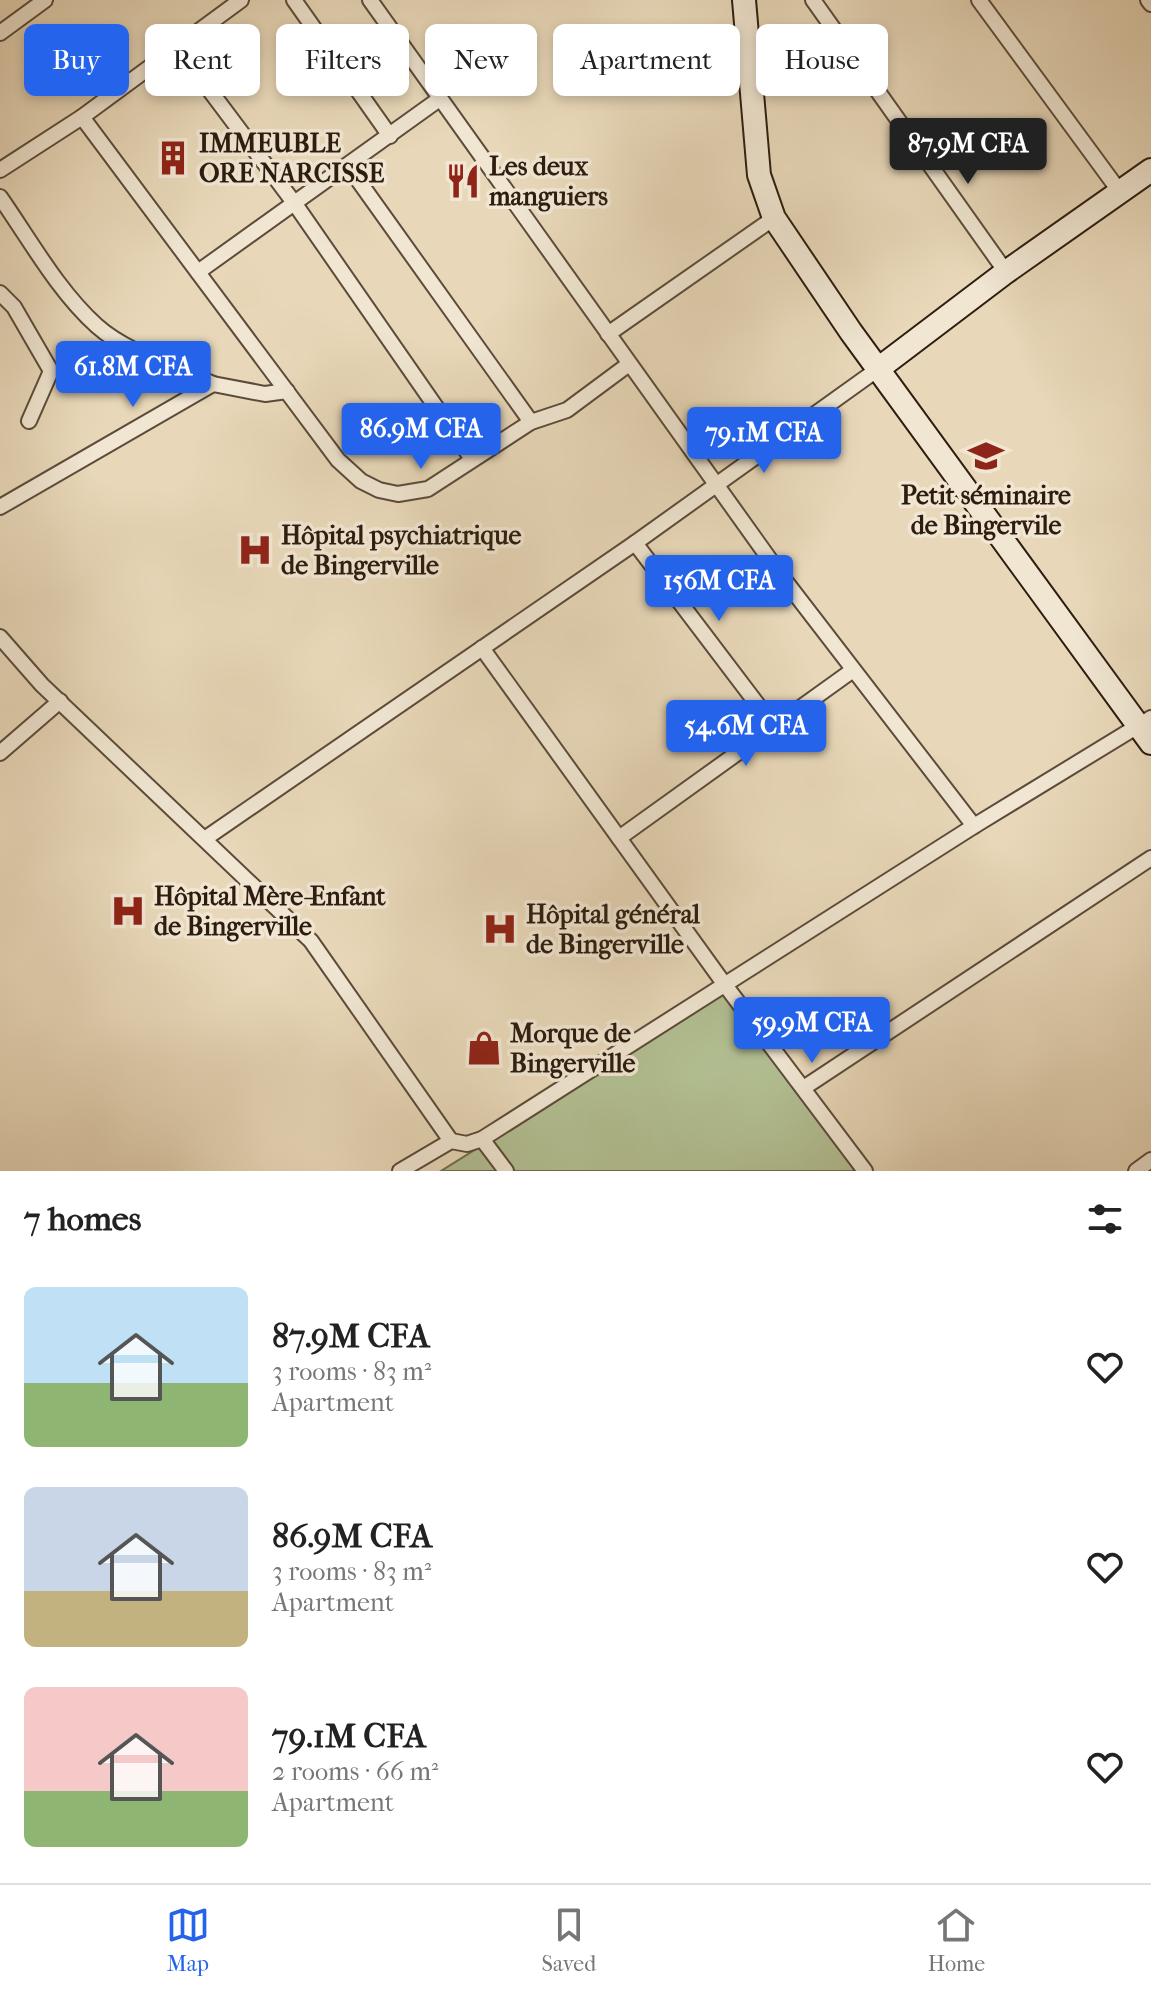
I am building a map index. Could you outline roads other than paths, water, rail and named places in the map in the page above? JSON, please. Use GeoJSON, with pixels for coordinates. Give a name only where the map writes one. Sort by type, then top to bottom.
{"type":"FeatureCollection","features":[{"type":"Feature","properties":{"kind":"main road"},"geometry":{"type":"LineString","coordinates":[[744,0],[759,175],[774,218],[878,369],[1147,729]]}},
{"type":"Feature","properties":{"kind":"main road"},"geometry":{"type":"LineString","coordinates":[[878,369],[1006,272],[1151,170]]}},
{"type":"Feature","properties":{"kind":"street"},"geometry":{"type":"LineString","coordinates":[[0,33],[45,0]]}},
{"type":"Feature","properties":{"kind":"street"},"geometry":{"type":"LineString","coordinates":[[210,24],[241,0]]}},
{"type":"Feature","properties":{"kind":"street"},"geometry":{"type":"LineString","coordinates":[[294,0],[390,136]]}},
{"type":"Feature","properties":{"kind":"street"},"geometry":{"type":"LineString","coordinates":[[370,0],[438,100],[717,486],[853,670],[974,826]]}},
{"type":"Feature","properties":{"kind":"street"},"geometry":{"type":"LineString","coordinates":[[813,0],[1006,272]]}},
{"type":"Feature","properties":{"kind":"street"},"geometry":{"type":"LineString","coordinates":[[979,0],[1120,192]]}},
{"type":"Feature","properties":{"kind":"street"},"geometry":{"type":"LineString","coordinates":[[0,170],[145,72]]}},
{"type":"Feature","properties":{"kind":"street"},"geometry":{"type":"LineString","coordinates":[[214,96],[295,204],[472,459]]}},
{"type":"Feature","properties":{"kind":"street"},"geometry":{"type":"LineString","coordinates":[[198,272],[438,100]]}},
{"type":"Feature","properties":{"kind":"street"},"geometry":{"type":"LineString","coordinates":[[82,117],[338,460],[379,490],[398,494],[428,489],[531,422],[567,410],[629,364]]}},
{"type":"Feature","properties":{"kind":"street"},"geometry":{"type":"LineString","coordinates":[[348,166],[531,422]]}},
{"type":"Feature","properties":{"kind":"street"},"geometry":{"type":"LineString","coordinates":[[0,197],[73,301],[98,327],[115,339],[213,384],[265,394],[287,391]]}},
{"type":"Feature","properties":{"kind":"street"},"geometry":{"type":"LineString","coordinates":[[608,334],[774,218]]}},
{"type":"Feature","properties":{"kind":"street"},"geometry":{"type":"LineString","coordinates":[[0,293],[14,307],[51,371],[29,421]]}},
{"type":"Feature","properties":{"kind":"street"},"geometry":{"type":"LineString","coordinates":[[206,838],[717,486],[878,369]]}},
{"type":"Feature","properties":{"kind":"street"},"geometry":{"type":"LineString","coordinates":[[0,507],[213,384]]}},
{"type":"Feature","properties":{"kind":"street"},"geometry":{"type":"LineString","coordinates":[[635,543],[773,725]]}},
{"type":"Feature","properties":{"kind":"street"},"geometry":{"type":"LineString","coordinates":[[0,637],[60,701],[311,941],[451,1141]]}},
{"type":"Feature","properties":{"kind":"street"},"geometry":{"type":"LineString","coordinates":[[482,648],[725,985],[805,1087],[865,1171]]}},
{"type":"Feature","properties":{"kind":"street"},"geometry":{"type":"LineString","coordinates":[[619,838],[853,670]]}},
{"type":"Feature","properties":{"kind":"street"},"geometry":{"type":"LineString","coordinates":[[0,753],[60,701]]}},
{"type":"Feature","properties":{"kind":"street"},"geometry":{"type":"LineString","coordinates":[[400,1171],[451,1141],[467,1144],[482,1139],[974,826],[1147,729]]}},
{"type":"Feature","properties":{"kind":"street"},"geometry":{"type":"LineString","coordinates":[[805,1087],[1151,858]]}},
{"type":"Feature","properties":{"kind":"street"},"geometry":{"type":"LineString","coordinates":[[482,1139],[506,1171]]}},
{"type":"Feature","properties":{"kind":"street"},"geometry":{"type":"LineString","coordinates":[[1136,1171],[1151,1160]]}},
{"type":"Feature","properties":{"kind":"place","name":"IMMEUBLE ORE NARCISSE"},"geometry":{"type":"Point","coordinates":[173,158]}},
{"type":"Feature","properties":{"kind":"place","name":"Les deux manguiers"},"geometry":{"type":"Point","coordinates":[463,181]}},
{"type":"Feature","properties":{"kind":"place","name":"Petit séminaire de Bingervile"},"geometry":{"type":"Point","coordinates":[986,456]}},
{"type":"Feature","properties":{"kind":"place","name":"Hôpital psychiatrique de Bingerville"},"geometry":{"type":"Point","coordinates":[255,550]}},
{"type":"Feature","properties":{"kind":"place","name":"Hôpital Mère-Enfant de Bingerville"},"geometry":{"type":"Point","coordinates":[128,911]}},
{"type":"Feature","properties":{"kind":"place","name":"Hôpital général de Bingerville"},"geometry":{"type":"Point","coordinates":[500,929]}},
{"type":"Feature","properties":{"kind":"place","name":"Morque de Bingerville"},"geometry":{"type":"Point","coordinates":[484,1048]}}]}
